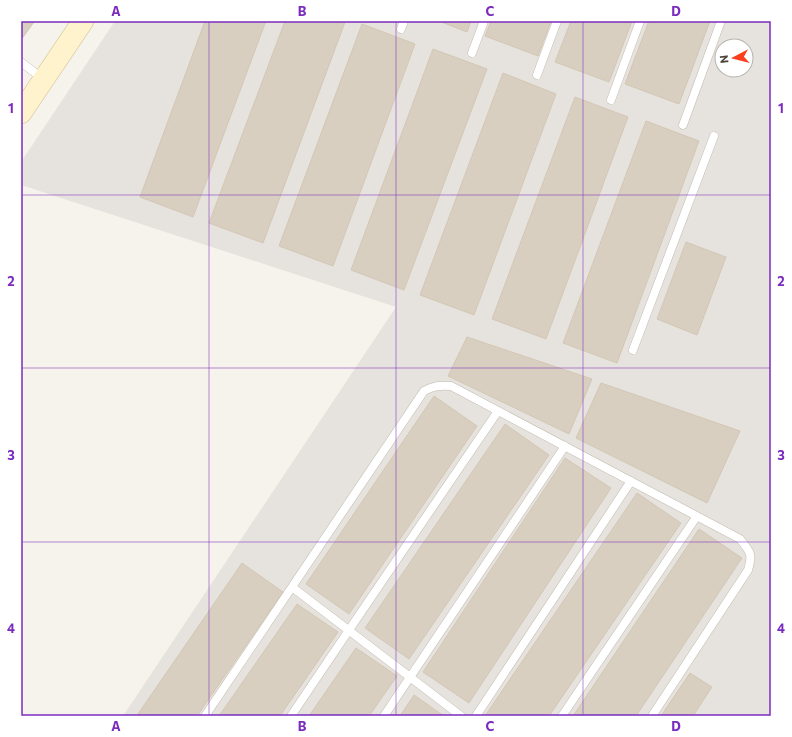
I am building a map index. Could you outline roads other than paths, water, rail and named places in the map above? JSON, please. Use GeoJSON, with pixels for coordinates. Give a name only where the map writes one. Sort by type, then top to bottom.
{"type":"FeatureCollection","features":[{"type":"Feature","properties":{"kind":"street"},"geometry":{"type":"LineString","coordinates":[[21,113],[83,21]]}},
{"type":"Feature","properties":{"kind":"lane"},"geometry":{"type":"LineString","coordinates":[[472,53],[484,21]]}},
{"type":"Feature","properties":{"kind":"lane"},"geometry":{"type":"LineString","coordinates":[[537,75],[557,21]]}},
{"type":"Feature","properties":{"kind":"lane"},"geometry":{"type":"LineString","coordinates":[[611,100],[640,21]]}},
{"type":"Feature","properties":{"kind":"lane"},"geometry":{"type":"LineString","coordinates":[[683,125],[722,21]]}},
{"type":"Feature","properties":{"kind":"lane"},"geometry":{"type":"LineString","coordinates":[[21,62],[44,79]]}},
{"type":"Feature","properties":{"kind":"lane"},"geometry":{"type":"LineString","coordinates":[[633,350],[714,136]]}},
{"type":"Feature","properties":{"kind":"lane"},"geometry":{"type":"LineString","coordinates":[[205,716],[424,391],[431,386],[440,385],[450,386],[740,538],[748,550],[751,559],[748,570],[652,716]]}},
{"type":"Feature","properties":{"kind":"lane"},"geometry":{"type":"LineString","coordinates":[[291,716],[498,411]]}},
{"type":"Feature","properties":{"kind":"lane"},"geometry":{"type":"LineString","coordinates":[[384,716],[565,446]]}},
{"type":"Feature","properties":{"kind":"lane"},"geometry":{"type":"LineString","coordinates":[[476,716],[631,481]]}},
{"type":"Feature","properties":{"kind":"lane"},"geometry":{"type":"LineString","coordinates":[[562,716],[697,516]]}},
{"type":"Feature","properties":{"kind":"lane"},"geometry":{"type":"LineString","coordinates":[[292,587],[461,716]]}}]}
